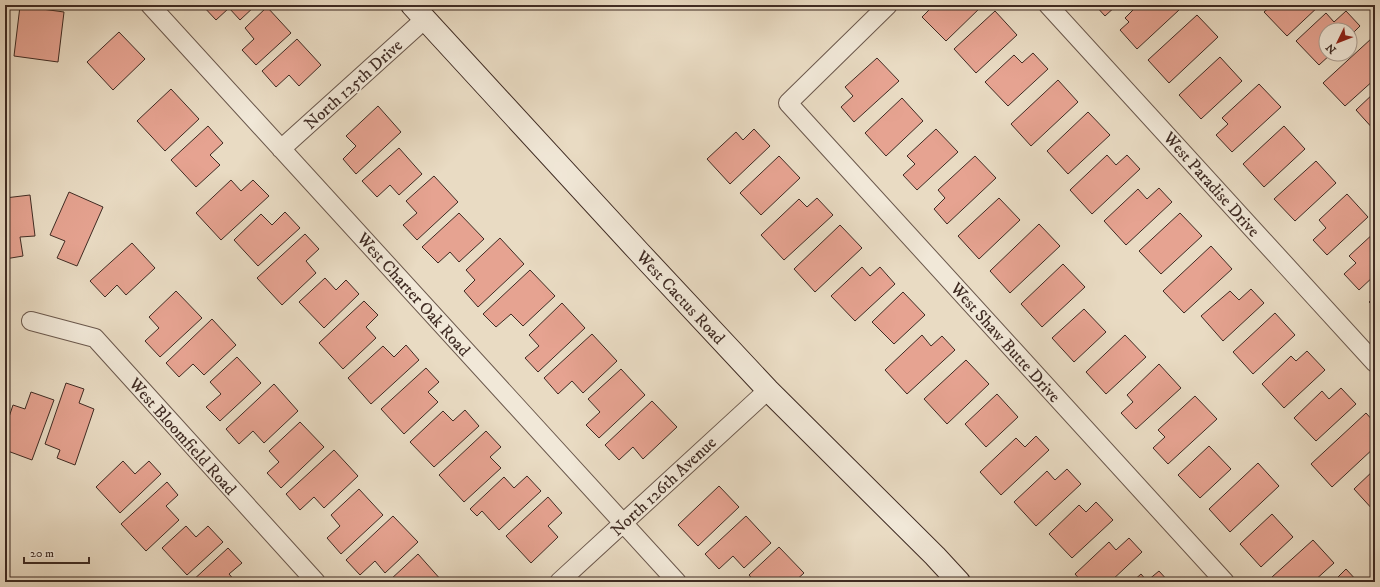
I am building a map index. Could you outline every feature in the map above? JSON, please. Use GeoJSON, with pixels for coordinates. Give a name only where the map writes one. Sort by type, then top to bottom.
{"type":"FeatureCollection","features":[{"type":"Feature","properties":{"kind":"main road","name":"West Cactus Road"},"geometry":{"type":"LineString","coordinates":[[418,12],[768,390],[935,556],[959,582]]}},
{"type":"Feature","properties":{"kind":"street","name":"West Charter Oak Road"},"geometry":{"type":"LineString","coordinates":[[150,5],[677,582]]}},
{"type":"Feature","properties":{"kind":"street","name":"West Shaw Butte Drive"},"geometry":{"type":"LineString","coordinates":[[888,5],[788,103],[1225,582]]}},
{"type":"Feature","properties":{"kind":"street","name":"West Paradise Drive"},"geometry":{"type":"LineString","coordinates":[[1048,5],[1375,363]]}},
{"type":"Feature","properties":{"kind":"street","name":"North 125th Drive"},"geometry":{"type":"LineString","coordinates":[[281,149],[418,12]]}},
{"type":"Feature","properties":{"kind":"street","name":"West Bloomfield Road"},"geometry":{"type":"LineString","coordinates":[[31,321],[95,338],[316,582]]}},
{"type":"Feature","properties":{"kind":"street","name":"North 126th Avenue"},"geometry":{"type":"LineString","coordinates":[[559,582],[768,390]]}},
{"type":"Feature","properties":{"kind":"building"},"geometry":{"type":"Polygon","coordinates":[[[202,5],[256,5],[240,20],[229,8],[216,20],[202,5]]]}},
{"type":"Feature","properties":{"kind":"building"},"geometry":{"type":"Polygon","coordinates":[[[934,5],[983,5],[946,41],[922,17],[934,5]]]}},
{"type":"Feature","properties":{"kind":"building"},"geometry":{"type":"Polygon","coordinates":[[[1095,5],[1117,5],[1105,16],[1095,5]]]}},
{"type":"Feature","properties":{"kind":"building"},"geometry":{"type":"Polygon","coordinates":[[[1138,5],[1175,5],[1179,10],[1137,49],[1120,30],[1129,22],[1125,18],[1138,5]]]}},
{"type":"Feature","properties":{"kind":"building"},"geometry":{"type":"Polygon","coordinates":[[[1272,5],[1320,5],[1287,36],[1264,12],[1272,5]]]}},
{"type":"Feature","properties":{"kind":"building"},"geometry":{"type":"Polygon","coordinates":[[[20,6],[64,12],[58,62],[14,56],[20,6]]]}},
{"type":"Feature","properties":{"kind":"building"},"geometry":{"type":"Polygon","coordinates":[[[267,7],[291,33],[256,65],[242,50],[254,39],[245,28],[267,7]]]}},
{"type":"Feature","properties":{"kind":"building"},"geometry":{"type":"Polygon","coordinates":[[[995,11],[1017,35],[976,73],[954,49],[995,11]]]}},
{"type":"Feature","properties":{"kind":"building"},"geometry":{"type":"Polygon","coordinates":[[[1346,11],[1356,22],[1334,22],[1346,11]]]}},
{"type":"Feature","properties":{"kind":"building"},"geometry":{"type":"Polygon","coordinates":[[[1326,13],[1334,22],[1318,22],[1318,62],[1322,62],[1319,65],[1296,41],[1326,13]]]}},
{"type":"Feature","properties":{"kind":"building"},"geometry":{"type":"Polygon","coordinates":[[[1197,15],[1218,37],[1169,83],[1148,60],[1197,15]]]}},
{"type":"Feature","properties":{"kind":"building"},"geometry":{"type":"Polygon","coordinates":[[[119,32],[145,59],[113,90],[87,62],[119,32]]]}},
{"type":"Feature","properties":{"kind":"building"},"geometry":{"type":"Polygon","coordinates":[[[1372,38],[1375,41],[1375,79],[1345,106],[1323,83],[1346,62],[1358,62],[1358,51],[1372,38]]]}},
{"type":"Feature","properties":{"kind":"building"},"geometry":{"type":"Polygon","coordinates":[[[297,39],[321,65],[299,86],[289,75],[276,87],[262,71],[297,39]]]}},
{"type":"Feature","properties":{"kind":"building"},"geometry":{"type":"Polygon","coordinates":[[[1033,53],[1048,69],[1008,106],[985,82],[1014,55],[1022,63],[1033,53]]]}},
{"type":"Feature","properties":{"kind":"building"},"geometry":{"type":"Polygon","coordinates":[[[1220,57],[1242,81],[1201,119],[1179,95],[1220,57]]]}},
{"type":"Feature","properties":{"kind":"building"},"geometry":{"type":"Polygon","coordinates":[[[877,58],[899,81],[854,122],[841,107],[853,96],[845,87],[877,58]]]}},
{"type":"Feature","properties":{"kind":"building"},"geometry":{"type":"Polygon","coordinates":[[[1058,80],[1078,102],[1031,146],[1011,124],[1058,80]]]}},
{"type":"Feature","properties":{"kind":"building"},"geometry":{"type":"Polygon","coordinates":[[[1259,84],[1281,107],[1232,152],[1216,135],[1228,124],[1222,118],[1259,84]]]}},
{"type":"Feature","properties":{"kind":"building"},"geometry":{"type":"Polygon","coordinates":[[[171,89],[199,119],[165,151],[137,121],[171,89]]]}},
{"type":"Feature","properties":{"kind":"building"},"geometry":{"type":"Polygon","coordinates":[[[1375,92],[1375,131],[1356,110],[1375,92]]]}},
{"type":"Feature","properties":{"kind":"building"},"geometry":{"type":"Polygon","coordinates":[[[902,98],[923,121],[886,156],[865,133],[902,98]]]}},
{"type":"Feature","properties":{"kind":"building"},"geometry":{"type":"Polygon","coordinates":[[[378,106],[401,132],[356,174],[343,159],[356,146],[346,136],[378,106]]]}},
{"type":"Feature","properties":{"kind":"building"},"geometry":{"type":"Polygon","coordinates":[[[1088,112],[1110,135],[1068,174],[1047,151],[1088,112]]]}},
{"type":"Feature","properties":{"kind":"building"},"geometry":{"type":"Polygon","coordinates":[[[208,126],[223,143],[210,155],[220,165],[196,187],[171,160],[208,126]]]}},
{"type":"Feature","properties":{"kind":"building"},"geometry":{"type":"Polygon","coordinates":[[[1284,126],[1305,149],[1264,187],[1243,164],[1284,126]]]}},
{"type":"Feature","properties":{"kind":"building"},"geometry":{"type":"Polygon","coordinates":[[[754,129],[770,146],[730,184],[707,159],[736,132],[743,140],[754,129]]]}},
{"type":"Feature","properties":{"kind":"building"},"geometry":{"type":"Polygon","coordinates":[[[936,129],[958,152],[917,190],[903,175],[915,164],[907,156],[936,129]]]}},
{"type":"Feature","properties":{"kind":"building"},"geometry":{"type":"Polygon","coordinates":[[[399,148],[422,174],[399,195],[390,185],[377,197],[362,181],[399,148]]]}},
{"type":"Feature","properties":{"kind":"building"},"geometry":{"type":"Polygon","coordinates":[[[1107,155],[1116,165],[1127,155],[1140,169],[1092,214],[1070,190],[1107,155]]]}},
{"type":"Feature","properties":{"kind":"building"},"geometry":{"type":"Polygon","coordinates":[[[779,156],[800,178],[761,215],[740,193],[779,156]]]}},
{"type":"Feature","properties":{"kind":"building"},"geometry":{"type":"Polygon","coordinates":[[[975,156],[996,178],[947,224],[934,209],[945,198],[938,190],[975,156]]]}},
{"type":"Feature","properties":{"kind":"building"},"geometry":{"type":"Polygon","coordinates":[[[1316,161],[1336,183],[1295,221],[1274,199],[1316,161]]]}},
{"type":"Feature","properties":{"kind":"building"},"geometry":{"type":"Polygon","coordinates":[[[434,176],[458,202],[417,240],[403,225],[417,213],[406,201],[434,176]]]}},
{"type":"Feature","properties":{"kind":"building"},"geometry":{"type":"Polygon","coordinates":[[[231,180],[241,191],[253,180],[269,196],[221,240],[196,213],[231,180]]]}},
{"type":"Feature","properties":{"kind":"building"},"geometry":{"type":"Polygon","coordinates":[[[1159,188],[1172,202],[1126,245],[1104,221],[1138,189],[1147,199],[1159,188]]]}},
{"type":"Feature","properties":{"kind":"building"},"geometry":{"type":"Polygon","coordinates":[[[69,192],[103,207],[77,266],[57,258],[65,241],[50,235],[69,192]]]}},
{"type":"Feature","properties":{"kind":"building"},"geometry":{"type":"Polygon","coordinates":[[[1347,194],[1368,217],[1327,255],[1313,240],[1326,228],[1319,220],[1347,194]]]}},
{"type":"Feature","properties":{"kind":"building"},"geometry":{"type":"Polygon","coordinates":[[[30,195],[35,236],[20,237],[23,256],[5,259],[5,198],[30,195]]]}},
{"type":"Feature","properties":{"kind":"building"},"geometry":{"type":"Polygon","coordinates":[[[817,198],[833,215],[784,260],[761,235],[799,199],[807,207],[817,198]]]}},
{"type":"Feature","properties":{"kind":"building"},"geometry":{"type":"Polygon","coordinates":[[[999,198],[1020,220],[979,259],[958,236],[999,198]]]}},
{"type":"Feature","properties":{"kind":"building"},"geometry":{"type":"Polygon","coordinates":[[[285,212],[300,228],[258,266],[234,240],[261,214],[272,225],[285,212]]]}},
{"type":"Feature","properties":{"kind":"building"},"geometry":{"type":"Polygon","coordinates":[[[459,213],[484,239],[459,262],[450,252],[438,263],[422,247],[459,213]]]}},
{"type":"Feature","properties":{"kind":"building"},"geometry":{"type":"Polygon","coordinates":[[[1180,213],[1202,236],[1161,274],[1139,251],[1180,213]]]}},
{"type":"Feature","properties":{"kind":"building"},"geometry":{"type":"Polygon","coordinates":[[[1039,224],[1060,246],[1010,293],[990,271],[1039,224]]]}},
{"type":"Feature","properties":{"kind":"building"},"geometry":{"type":"Polygon","coordinates":[[[840,225],[862,248],[815,292],[794,269],[840,225]]]}},
{"type":"Feature","properties":{"kind":"building"},"geometry":{"type":"Polygon","coordinates":[[[1375,232],[1375,275],[1359,290],[1344,274],[1356,263],[1349,256],[1375,232]]]}},
{"type":"Feature","properties":{"kind":"building"},"geometry":{"type":"Polygon","coordinates":[[[305,234],[319,249],[306,261],[316,273],[282,305],[257,278],[305,234]]]}},
{"type":"Feature","properties":{"kind":"building"},"geometry":{"type":"Polygon","coordinates":[[[500,238],[524,264],[478,307],[464,291],[475,280],[466,270],[500,238]]]}},
{"type":"Feature","properties":{"kind":"building"},"geometry":{"type":"Polygon","coordinates":[[[132,243],[155,268],[126,295],[117,285],[105,297],[90,281],[132,243]]]}},
{"type":"Feature","properties":{"kind":"building"},"geometry":{"type":"Polygon","coordinates":[[[1211,246],[1232,269],[1184,313],[1163,291],[1211,246]]]}},
{"type":"Feature","properties":{"kind":"building"},"geometry":{"type":"Polygon","coordinates":[[[1063,264],[1085,287],[1042,327],[1021,304],[1063,264]]]}},
{"type":"Feature","properties":{"kind":"building"},"geometry":{"type":"Polygon","coordinates":[[[862,267],[870,276],[880,267],[895,284],[855,321],[831,296],[862,267]]]}},
{"type":"Feature","properties":{"kind":"building"},"geometry":{"type":"Polygon","coordinates":[[[530,270],[555,296],[523,326],[511,314],[496,327],[483,314],[530,270]]]}},
{"type":"Feature","properties":{"kind":"building"},"geometry":{"type":"Polygon","coordinates":[[[325,278],[336,290],[346,280],[359,294],[324,328],[299,302],[325,278]]]}},
{"type":"Feature","properties":{"kind":"building"},"geometry":{"type":"Polygon","coordinates":[[[1251,289],[1264,303],[1223,341],[1201,316],[1230,291],[1239,300],[1251,289]]]}},
{"type":"Feature","properties":{"kind":"building"},"geometry":{"type":"Polygon","coordinates":[[[176,291],[202,318],[160,357],[145,341],[159,328],[149,317],[176,291]]]}},
{"type":"Feature","properties":{"kind":"building"},"geometry":{"type":"Polygon","coordinates":[[[903,292],[925,315],[894,344],[872,322],[903,292]]]}},
{"type":"Feature","properties":{"kind":"building"},"geometry":{"type":"Polygon","coordinates":[[[1375,296],[1375,308],[1369,302],[1375,296]]]}},
{"type":"Feature","properties":{"kind":"building"},"geometry":{"type":"Polygon","coordinates":[[[364,301],[378,315],[366,327],[376,338],[343,369],[319,343],[364,301]]]}},
{"type":"Feature","properties":{"kind":"building"},"geometry":{"type":"Polygon","coordinates":[[[562,303],[585,328],[538,372],[525,358],[539,346],[529,335],[562,303]]]}},
{"type":"Feature","properties":{"kind":"building"},"geometry":{"type":"Polygon","coordinates":[[[1084,309],[1106,332],[1074,362],[1052,338],[1084,309]]]}},
{"type":"Feature","properties":{"kind":"building"},"geometry":{"type":"Polygon","coordinates":[[[1275,313],[1295,335],[1253,374],[1233,352],[1275,313]]]}},
{"type":"Feature","properties":{"kind":"building"},"geometry":{"type":"Polygon","coordinates":[[[212,319],[236,345],[204,375],[193,364],[179,377],[166,363],[212,319]]]}},
{"type":"Feature","properties":{"kind":"building"},"geometry":{"type":"Polygon","coordinates":[[[592,334],[617,361],[583,393],[572,381],[558,394],[544,378],[592,334]]]}},
{"type":"Feature","properties":{"kind":"building"},"geometry":{"type":"Polygon","coordinates":[[[922,335],[931,346],[942,336],[955,350],[907,394],[885,370],[922,335]]]}},
{"type":"Feature","properties":{"kind":"building"},"geometry":{"type":"Polygon","coordinates":[[[1125,335],[1146,357],[1106,394],[1086,372],[1125,335]]]}},
{"type":"Feature","properties":{"kind":"building"},"geometry":{"type":"Polygon","coordinates":[[[406,345],[419,360],[371,404],[348,378],[383,346],[394,357],[406,345]]]}},
{"type":"Feature","properties":{"kind":"building"},"geometry":{"type":"Polygon","coordinates":[[[1307,351],[1325,370],[1284,408],[1262,384],[1291,356],[1296,361],[1307,351]]]}},
{"type":"Feature","properties":{"kind":"building"},"geometry":{"type":"Polygon","coordinates":[[[237,357],[261,383],[220,421],[206,407],[221,394],[210,382],[237,357]]]}},
{"type":"Feature","properties":{"kind":"building"},"geometry":{"type":"Polygon","coordinates":[[[966,360],[989,384],[947,424],[924,399],[966,360]]]}},
{"type":"Feature","properties":{"kind":"building"},"geometry":{"type":"Polygon","coordinates":[[[1159,364],[1181,388],[1136,429],[1121,413],[1133,402],[1127,395],[1159,364]]]}},
{"type":"Feature","properties":{"kind":"building"},"geometry":{"type":"Polygon","coordinates":[[[426,368],[439,382],[428,392],[438,402],[404,434],[381,409],[426,368]]]}},
{"type":"Feature","properties":{"kind":"building"},"geometry":{"type":"Polygon","coordinates":[[[621,369],[645,395],[599,438],[586,425],[600,412],[588,399],[621,369]]]}},
{"type":"Feature","properties":{"kind":"building"},"geometry":{"type":"Polygon","coordinates":[[[66,383],[84,389],[79,403],[94,409],[75,465],[57,458],[60,450],[45,444],[66,383]]]}},
{"type":"Feature","properties":{"kind":"building"},"geometry":{"type":"Polygon","coordinates":[[[274,384],[298,411],[264,443],[253,431],[239,444],[226,429],[274,384]]]}},
{"type":"Feature","properties":{"kind":"building"},"geometry":{"type":"Polygon","coordinates":[[[1341,388],[1356,404],[1316,441],[1294,418],[1322,391],[1329,399],[1341,388]]]}},
{"type":"Feature","properties":{"kind":"building"},"geometry":{"type":"Polygon","coordinates":[[[31,392],[54,400],[32,460],[5,450],[5,429],[13,405],[25,409],[31,392]]]}},
{"type":"Feature","properties":{"kind":"building"},"geometry":{"type":"Polygon","coordinates":[[[997,394],[1018,417],[986,447],[965,424],[997,394]]]}},
{"type":"Feature","properties":{"kind":"building"},"geometry":{"type":"Polygon","coordinates":[[[1195,396],[1217,419],[1168,464],[1153,448],[1165,437],[1158,430],[1195,396]]]}},
{"type":"Feature","properties":{"kind":"building"},"geometry":{"type":"Polygon","coordinates":[[[652,401],[677,427],[643,459],[633,447],[619,460],[605,445],[652,401]]]}},
{"type":"Feature","properties":{"kind":"building"},"geometry":{"type":"Polygon","coordinates":[[[465,410],[479,426],[434,467],[410,442],[443,411],[453,421],[465,410]]]}},
{"type":"Feature","properties":{"kind":"building"},"geometry":{"type":"Polygon","coordinates":[[[1366,413],[1375,423],[1375,447],[1332,487],[1311,464],[1366,413]]]}},
{"type":"Feature","properties":{"kind":"building"},"geometry":{"type":"Polygon","coordinates":[[[300,422],[324,447],[281,488],[267,473],[279,462],[269,451],[300,422]]]}},
{"type":"Feature","properties":{"kind":"building"},"geometry":{"type":"Polygon","coordinates":[[[486,431],[501,447],[490,457],[501,468],[464,502],[439,475],[486,431]]]}},
{"type":"Feature","properties":{"kind":"building"},"geometry":{"type":"Polygon","coordinates":[[[1036,436],[1049,450],[1001,495],[980,472],[1016,438],[1025,447],[1036,436]]]}},
{"type":"Feature","properties":{"kind":"building"},"geometry":{"type":"Polygon","coordinates":[[[1209,446],[1231,469],[1200,498],[1178,475],[1209,446]]]}},
{"type":"Feature","properties":{"kind":"building"},"geometry":{"type":"Polygon","coordinates":[[[334,450],[358,476],[324,508],[314,497],[300,510],[286,494],[334,450]]]}},
{"type":"Feature","properties":{"kind":"building"},"geometry":{"type":"Polygon","coordinates":[[[123,461],[135,474],[149,461],[161,474],[120,513],[96,487],[123,461]]]}},
{"type":"Feature","properties":{"kind":"building"},"geometry":{"type":"Polygon","coordinates":[[[1258,463],[1279,486],[1230,532],[1209,509],[1258,463]]]}},
{"type":"Feature","properties":{"kind":"building"},"geometry":{"type":"Polygon","coordinates":[[[1067,469],[1081,484],[1036,526],[1014,502],[1047,471],[1055,480],[1067,469]]]}},
{"type":"Feature","properties":{"kind":"building"},"geometry":{"type":"Polygon","coordinates":[[[1375,469],[1375,510],[1374,511],[1354,489],[1375,469]]]}},
{"type":"Feature","properties":{"kind":"building"},"geometry":{"type":"Polygon","coordinates":[[[527,476],[541,491],[499,530],[482,511],[477,516],[470,509],[504,477],[514,488],[527,476]]]}},
{"type":"Feature","properties":{"kind":"building"},"geometry":{"type":"Polygon","coordinates":[[[167,482],[178,495],[166,506],[179,520],[146,551],[121,524],[167,482]]]}},
{"type":"Feature","properties":{"kind":"building"},"geometry":{"type":"Polygon","coordinates":[[[719,486],[739,507],[698,546],[678,525],[719,486]]]}},
{"type":"Feature","properties":{"kind":"building"},"geometry":{"type":"Polygon","coordinates":[[[359,489],[383,515],[341,554],[327,538],[340,526],[331,515],[359,489]]]}},
{"type":"Feature","properties":{"kind":"building"},"geometry":{"type":"Polygon","coordinates":[[[548,497],[562,513],[548,526],[558,537],[531,563],[506,536],[548,497]]]}},
{"type":"Feature","properties":{"kind":"building"},"geometry":{"type":"Polygon","coordinates":[[[1096,502],[1113,520],[1072,558],[1049,534],[1079,505],[1086,512],[1096,502]]]}},
{"type":"Feature","properties":{"kind":"building"},"geometry":{"type":"Polygon","coordinates":[[[1272,514],[1293,537],[1261,567],[1240,544],[1272,514]]]}},
{"type":"Feature","properties":{"kind":"building"},"geometry":{"type":"Polygon","coordinates":[[[393,516],[418,542],[385,573],[375,561],[360,575],[346,560],[393,516]]]}},
{"type":"Feature","properties":{"kind":"building"},"geometry":{"type":"Polygon","coordinates":[[[746,516],[771,543],[744,568],[733,556],[719,569],[705,554],[746,516]]]}},
{"type":"Feature","properties":{"kind":"building"},"geometry":{"type":"Polygon","coordinates":[[[186,526],[196,537],[208,526],[223,542],[187,575],[162,548],[186,526]]]}},
{"type":"Feature","properties":{"kind":"building"},"geometry":{"type":"Polygon","coordinates":[[[1129,538],[1142,552],[1110,582],[1082,582],[1075,574],[1109,542],[1116,550],[1129,538]]]}},
{"type":"Feature","properties":{"kind":"building"},"geometry":{"type":"Polygon","coordinates":[[[1313,540],[1334,563],[1313,582],[1277,582],[1272,577],[1313,540]]]}},
{"type":"Feature","properties":{"kind":"building"},"geometry":{"type":"Polygon","coordinates":[[[779,547],[804,573],[794,582],[755,582],[749,575],[779,547]]]}},
{"type":"Feature","properties":{"kind":"building"},"geometry":{"type":"Polygon","coordinates":[[[228,548],[242,563],[229,574],[236,582],[191,582],[228,548]]]}},
{"type":"Feature","properties":{"kind":"building"},"geometry":{"type":"Polygon","coordinates":[[[418,554],[442,581],[441,582],[392,582],[390,580],[418,554]]]}},
{"type":"Feature","properties":{"kind":"building"},"geometry":{"type":"Polygon","coordinates":[[[1346,569],[1358,582],[1333,582],[1346,569]]]}},
{"type":"Feature","properties":{"kind":"building"},"geometry":{"type":"Polygon","coordinates":[[[1159,571],[1169,582],[1132,582],[1141,574],[1147,581],[1159,571]]]}}]}
